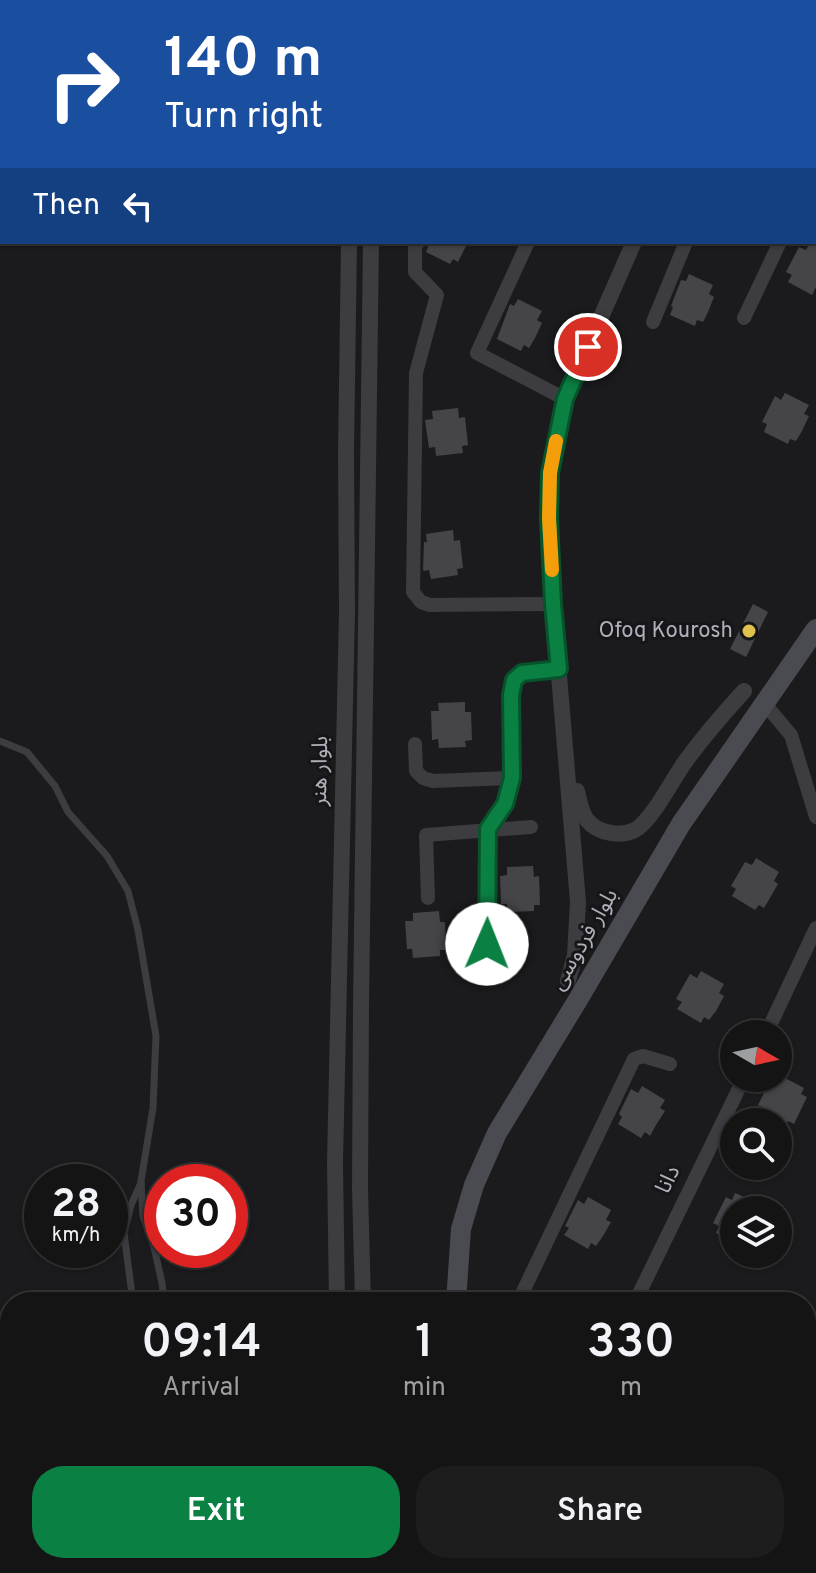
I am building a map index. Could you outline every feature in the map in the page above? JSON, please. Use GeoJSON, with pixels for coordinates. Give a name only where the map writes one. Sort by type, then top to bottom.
{"type":"FeatureCollection","features":[{"type":"Feature","properties":{"kind":"main road","name":"بلوار فردوسی"},"geometry":{"type":"LineString","coordinates":[[457,1292],[461,1229],[474,1185],[497,1133],[681,824],[816,629]]}},
{"type":"Feature","properties":{"kind":"street","name":"بلوار هنر"},"geometry":{"type":"LineString","coordinates":[[337,1292],[335,1163],[347,611],[349,244]]}},
{"type":"Feature","properties":{"kind":"street","name":"بلوار هنر"},"geometry":{"type":"LineString","coordinates":[[363,1292],[361,991],[371,244]]}},
{"type":"Feature","properties":{"kind":"street"},"geometry":{"type":"LineString","coordinates":[[417,244],[415,272],[437,295],[416,373],[413,592],[421,602],[430,605],[553,604]]}},
{"type":"Feature","properties":{"kind":"street"},"geometry":{"type":"LineString","coordinates":[[527,244],[477,353],[565,399]]}},
{"type":"Feature","properties":{"kind":"street"},"geometry":{"type":"LineString","coordinates":[[568,981],[575,955],[578,902],[553,604],[550,473],[565,399],[633,244]]}},
{"type":"Feature","properties":{"kind":"street"},"geometry":{"type":"LineString","coordinates":[[653,322],[685,244]]}},
{"type":"Feature","properties":{"kind":"street"},"geometry":{"type":"LineString","coordinates":[[744,318],[779,244]]}},
{"type":"Feature","properties":{"kind":"street"},"geometry":{"type":"LineString","coordinates":[[487,944],[488,829],[505,804],[512,778],[511,695],[514,680],[522,673],[559,669]]}},
{"type":"Feature","properties":{"kind":"street"},"geometry":{"type":"LineString","coordinates":[[564,719],[579,802],[587,820],[599,830],[620,834],[637,828],[657,806],[685,763],[744,691]]}},
{"type":"Feature","properties":{"kind":"street"},"geometry":{"type":"LineString","coordinates":[[764,703],[791,735],[816,817]]}},
{"type":"Feature","properties":{"kind":"street"},"geometry":{"type":"LineString","coordinates":[[415,744],[416,771],[423,778],[433,781],[512,778]]}},
{"type":"Feature","properties":{"kind":"street"},"geometry":{"type":"LineString","coordinates":[[428,898],[426,835],[531,827]]}},
{"type":"Feature","properties":{"kind":"street"},"geometry":{"type":"LineString","coordinates":[[773,1020],[816,928]]}},
{"type":"Feature","properties":{"kind":"street"},"geometry":{"type":"LineString","coordinates":[[523,1292],[634,1059],[643,1056],[670,1064]]}},
{"type":"Feature","properties":{"kind":"street","name":"دانا"},"geometry":{"type":"LineString","coordinates":[[640,1292],[737,1092]]}},
{"type":"Feature","properties":{"kind":"lane"},"geometry":{"type":"LineString","coordinates":[[0,741],[27,752],[55,786],[68,812],[107,856],[128,891],[138,930],[156,1036],[153,1108],[141,1181],[143,1216],[162,1292]]}},
{"type":"Feature","properties":{"kind":"lane"},"geometry":{"type":"LineString","coordinates":[[131,1292],[124,1233],[141,1181]]}},
{"type":"Feature","properties":{"kind":"building"},"geometry":{"type":"Polygon","coordinates":[[[429,244],[467,244],[458,262],[453,259],[450,264],[426,252],[429,244]]]}},
{"type":"Feature","properties":{"kind":"building"},"geometry":{"type":"Polygon","coordinates":[[[809,244],[816,244],[816,287],[812,295],[788,282],[792,275],[786,272],[799,247],[806,250],[809,244]]]}},
{"type":"Feature","properties":{"kind":"building"},"geometry":{"type":"Polygon","coordinates":[[[689,274],[713,285],[709,294],[714,297],[708,312],[703,322],[697,320],[695,326],[670,315],[681,280],[686,281],[689,274]]]}},
{"type":"Feature","properties":{"kind":"building"},"geometry":{"type":"Polygon","coordinates":[[[518,299],[542,311],[537,320],[542,323],[535,338],[529,348],[524,345],[521,351],[497,339],[510,304],[514,306],[518,299]]]}},
{"type":"Feature","properties":{"kind":"building"},"geometry":{"type":"Polygon","coordinates":[[[785,393],[809,405],[804,414],[809,416],[802,431],[796,441],[790,439],[788,444],[764,432],[767,424],[762,422],[775,396],[781,400],[785,393]]]}},
{"type":"Feature","properties":{"kind":"building"},"geometry":{"type":"Polygon","coordinates":[[[458,408],[459,418],[465,417],[468,445],[462,446],[463,453],[436,456],[435,447],[429,448],[425,420],[433,419],[432,411],[458,408]]]}},
{"type":"Feature","properties":{"kind":"building"},"geometry":{"type":"Polygon","coordinates":[[[453,530],[454,541],[460,540],[463,568],[457,569],[458,575],[431,579],[429,570],[423,569],[426,534],[453,530]]]}},
{"type":"Feature","properties":{"kind":"building","name":"Ofoq Kourosh"},"geometry":{"type":"Polygon","coordinates":[[[753,604],[768,612],[746,657],[730,649],[753,604]]]}},
{"type":"Feature","properties":{"kind":"building"},"geometry":{"type":"Polygon","coordinates":[[[465,702],[465,712],[471,712],[472,740],[465,741],[466,747],[439,748],[438,739],[432,740],[431,711],[439,711],[438,703],[465,702]]]}},
{"type":"Feature","properties":{"kind":"building"},"geometry":{"type":"Polygon","coordinates":[[[756,858],[779,872],[774,881],[778,884],[764,908],[759,905],[755,910],[732,896],[736,889],[731,886],[745,862],[752,865],[756,858]]]}},
{"type":"Feature","properties":{"kind":"building"},"geometry":{"type":"Polygon","coordinates":[[[533,866],[534,877],[539,876],[540,905],[534,905],[534,911],[507,912],[507,904],[501,904],[500,876],[507,875],[507,867],[533,866]]]}},
{"type":"Feature","properties":{"kind":"building"},"geometry":{"type":"Polygon","coordinates":[[[439,911],[440,922],[445,922],[446,950],[440,950],[440,956],[413,958],[412,949],[407,949],[405,921],[413,921],[413,913],[439,911]]]}},
{"type":"Feature","properties":{"kind":"building"},"geometry":{"type":"Polygon","coordinates":[[[701,971],[724,984],[719,993],[724,996],[709,1020],[704,1017],[701,1023],[677,1009],[682,1002],[676,999],[690,974],[697,978],[701,971]]]}},
{"type":"Feature","properties":{"kind":"building"},"geometry":{"type":"Polygon","coordinates":[[[792,1082],[804,1088],[801,1094],[807,1097],[794,1124],[792,1108],[764,1108],[758,1105],[764,1092],[792,1092],[792,1082]]]}},
{"type":"Feature","properties":{"kind":"building"},"geometry":{"type":"Polygon","coordinates":[[[642,1086],[665,1100],[660,1108],[665,1111],[650,1136],[645,1132],[641,1138],[618,1124],[622,1117],[619,1114],[631,1089],[638,1093],[642,1086]]]}},
{"type":"Feature","properties":{"kind":"building"},"geometry":{"type":"Polygon","coordinates":[[[588,1197],[611,1210],[606,1220],[611,1222],[596,1246],[591,1243],[588,1249],[564,1235],[569,1228],[565,1226],[578,1200],[584,1204],[588,1197]]]}},
{"type":"Feature","properties":{"kind":"building"},"geometry":{"type":"Polygon","coordinates":[[[720,1209],[720,1235],[716,1233],[719,1226],[713,1223],[720,1209]]]}},
{"type":"Feature","properties":{"kind":"slow traffic"},"geometry":{"type":"LineString","coordinates":[[552,570],[550,473],[556,441]]}},
{"type":"Feature","properties":{"kind":"place","name":"Ofoq Kourosh"},"geometry":{"type":"Point","coordinates":[749,631]}},
{"type":"Feature","properties":{"kind":"route"},"geometry":{"type":"LineString","coordinates":[[487,944],[488,829],[505,804],[512,778],[511,695],[514,680],[522,673],[559,669],[549,518],[550,473],[565,399],[588,347]]}}]}
